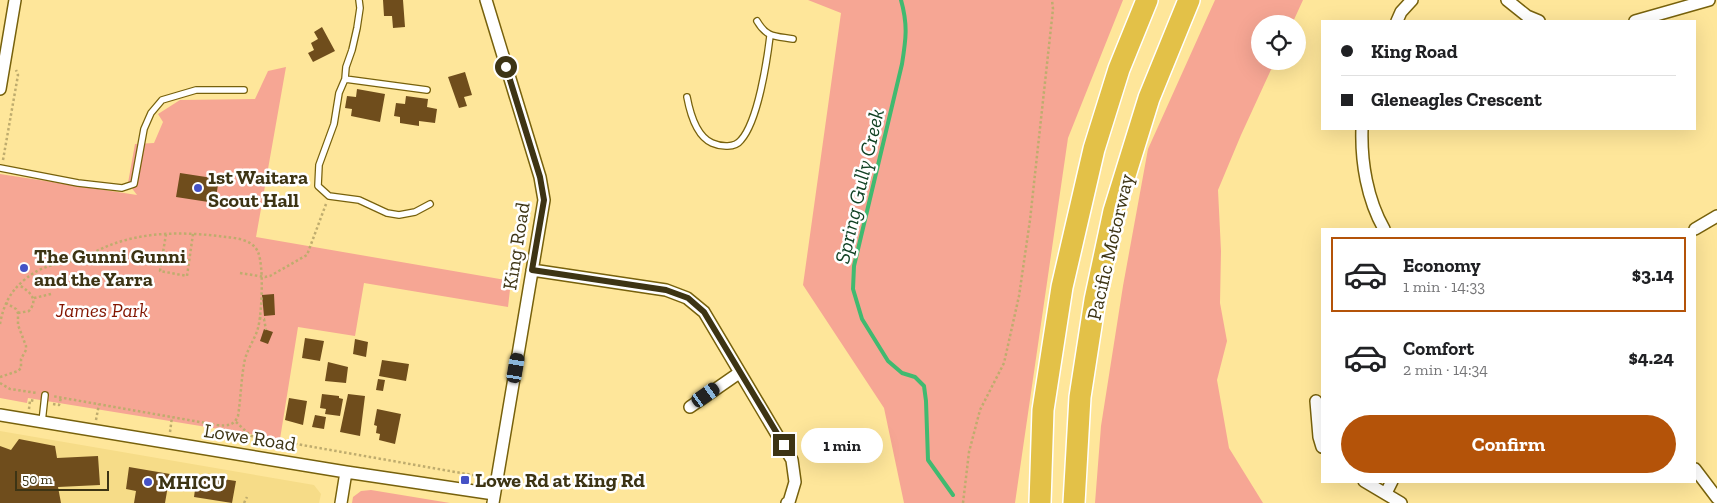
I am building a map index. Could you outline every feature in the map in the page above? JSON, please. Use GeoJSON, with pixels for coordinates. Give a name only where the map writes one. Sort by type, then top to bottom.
{"type":"FeatureCollection","features":[{"type":"Feature","properties":{"kind":"highway","name":"Pacific Motorway"},"geometry":{"type":"LineString","coordinates":[[1040,503],[1043,410],[1062,287],[1097,140],[1118,69],[1147,0]]}},
{"type":"Feature","properties":{"kind":"highway","name":"Pacific Motorway"},"geometry":{"type":"LineString","coordinates":[[1074,503],[1080,397],[1095,300],[1114,211],[1149,98],[1189,0]]}},
{"type":"Feature","properties":{"kind":"street"},"geometry":{"type":"LineString","coordinates":[[0,89],[15,0]]}},
{"type":"Feature","properties":{"kind":"street","name":"King Road"},"geometry":{"type":"LineString","coordinates":[[486,0],[540,177],[544,200],[494,499]]}},
{"type":"Feature","properties":{"kind":"street"},"geometry":{"type":"LineString","coordinates":[[1397,20],[1412,0]]}},
{"type":"Feature","properties":{"kind":"street"},"geometry":{"type":"LineString","coordinates":[[1507,0],[1527,16],[1537,20]]}},
{"type":"Feature","properties":{"kind":"street"},"geometry":{"type":"LineString","coordinates":[[1639,20],[1709,0]]}},
{"type":"Feature","properties":{"kind":"street"},"geometry":{"type":"LineString","coordinates":[[1362,130],[1361,147],[1364,170],[1373,203],[1384,228]]}},
{"type":"Feature","properties":{"kind":"street"},"geometry":{"type":"LineString","coordinates":[[1696,228],[1717,216]]}},
{"type":"Feature","properties":{"kind":"street"},"geometry":{"type":"LineString","coordinates":[[532,270],[666,290],[688,298],[704,312],[792,460],[795,482],[789,502],[787,503]]}},
{"type":"Feature","properties":{"kind":"street"},"geometry":{"type":"LineString","coordinates":[[690,407],[739,372]]}},
{"type":"Feature","properties":{"kind":"street"},"geometry":{"type":"LineString","coordinates":[[1316,401],[1321,444]]}},
{"type":"Feature","properties":{"kind":"street","name":"Lowe Road"},"geometry":{"type":"LineString","coordinates":[[0,415],[346,472],[494,499]]}},
{"type":"Feature","properties":{"kind":"street"},"geometry":{"type":"LineString","coordinates":[[1696,470],[1717,498]]}},
{"type":"Feature","properties":{"kind":"street"},"geometry":{"type":"LineString","coordinates":[[341,503],[346,472]]}},
{"type":"Feature","properties":{"kind":"street"},"geometry":{"type":"LineString","coordinates":[[1368,483],[1401,503]]}},
{"type":"Feature","properties":{"kind":"street"},"geometry":{"type":"LineString","coordinates":[[1386,493],[1391,483]]}},
{"type":"Feature","properties":{"kind":"lane"},"geometry":{"type":"LineString","coordinates":[[359,0],[358,28],[346,68],[345,79],[339,94],[334,124],[319,165],[318,186],[329,196],[359,200],[387,213],[399,215],[415,212],[430,204]]}},
{"type":"Feature","properties":{"kind":"lane"},"geometry":{"type":"LineString","coordinates":[[757,21],[761,28],[770,36],[793,38]]}},
{"type":"Feature","properties":{"kind":"lane"},"geometry":{"type":"LineString","coordinates":[[687,97],[692,118],[705,139],[720,146],[732,146],[740,142],[752,119],[764,78],[770,36]]}},
{"type":"Feature","properties":{"kind":"lane"},"geometry":{"type":"LineString","coordinates":[[345,79],[427,90]]}},
{"type":"Feature","properties":{"kind":"lane"},"geometry":{"type":"LineString","coordinates":[[1,169],[78,183],[122,188],[134,184],[144,129],[151,113],[162,100],[196,90],[244,90]]}},
{"type":"Feature","properties":{"kind":"lane"},"geometry":{"type":"LineString","coordinates":[[42,422],[45,395]]}},
{"type":"Feature","properties":{"kind":"path"},"geometry":{"type":"LineString","coordinates":[[963,503],[969,452],[980,410],[1004,363],[1019,296],[1030,220],[1053,9],[1052,0]]}},
{"type":"Feature","properties":{"kind":"path"},"geometry":{"type":"LineString","coordinates":[[1,169],[18,75],[6,54]]}},
{"type":"Feature","properties":{"kind":"path"},"geometry":{"type":"LineString","coordinates":[[240,274],[261,277],[270,276],[307,255],[329,196]]}},
{"type":"Feature","properties":{"kind":"path"},"geometry":{"type":"LineString","coordinates":[[166,234],[160,271],[187,276],[193,234]]}},
{"type":"Feature","properties":{"kind":"path"},"geometry":{"type":"LineString","coordinates":[[0,324],[6,303],[20,284],[38,270],[50,264],[80,258],[132,238],[166,234],[238,238],[252,244],[258,251],[261,277],[258,328],[246,356],[236,422],[226,426],[10,389],[0,384]]}},
{"type":"Feature","properties":{"kind":"path"},"geometry":{"type":"LineString","coordinates":[[18,314],[29,311],[33,305],[34,298],[20,284]]}},
{"type":"Feature","properties":{"kind":"path"},"geometry":{"type":"LineString","coordinates":[[34,298],[51,294]]}},
{"type":"Feature","properties":{"kind":"path"},"geometry":{"type":"LineString","coordinates":[[0,377],[18,371],[21,368],[21,359],[26,350],[18,325],[18,314],[13,307],[6,303]]}},
{"type":"Feature","properties":{"kind":"path"},"geometry":{"type":"LineString","coordinates":[[259,318],[264,319],[266,330]]}},
{"type":"Feature","properties":{"kind":"path"},"geometry":{"type":"LineString","coordinates":[[94,431],[99,404]]}},
{"type":"Feature","properties":{"kind":"path"},"geometry":{"type":"LineString","coordinates":[[236,422],[251,436],[478,476]]}},
{"type":"Feature","properties":{"kind":"path"},"geometry":{"type":"LineString","coordinates":[[244,503],[247,497]]}},
{"type":"Feature","properties":{"kind":"shaded area"},"geometry":{"type":"Polygon","coordinates":[[[0,431],[314,485],[321,494],[319,503],[0,503],[0,431]]]}},
{"type":"Feature","properties":{"kind":"green space"},"geometry":{"type":"Polygon","coordinates":[[[808,0],[1123,0],[1068,138],[1015,503],[904,503],[884,408],[803,285],[841,13],[808,0]]]}},
{"type":"Feature","properties":{"kind":"green space"},"geometry":{"type":"Polygon","coordinates":[[[1215,0],[1303,0],[1296,15],[1251,15],[1251,70],[1271,70],[1218,190],[1221,251],[1220,303],[1227,341],[1217,380],[1229,448],[1263,503],[1095,503],[1101,426],[1123,286],[1148,149],[1215,0]]]}},
{"type":"Feature","properties":{"kind":"green space","name":"James Park"},"geometry":{"type":"Polygon","coordinates":[[[286,67],[256,237],[511,281],[508,307],[364,283],[355,336],[298,327],[280,439],[28,398],[27,403],[0,398],[0,174],[137,195],[128,183],[135,144],[154,143],[163,122],[158,114],[180,100],[255,99],[268,71],[286,67]]]}},
{"type":"Feature","properties":{"kind":"green space"},"geometry":{"type":"Polygon","coordinates":[[[371,490],[450,503],[352,503],[353,497],[361,491],[371,490]]]}},
{"type":"Feature","properties":{"kind":"building"},"geometry":{"type":"Polygon","coordinates":[[[383,0],[403,0],[405,27],[393,28],[392,16],[384,16],[383,0]]]}},
{"type":"Feature","properties":{"kind":"building"},"geometry":{"type":"Polygon","coordinates":[[[322,27],[335,51],[313,62],[308,53],[314,50],[311,43],[318,39],[314,32],[322,27]]]}},
{"type":"Feature","properties":{"kind":"building"},"geometry":{"type":"Polygon","coordinates":[[[465,72],[472,95],[464,97],[467,106],[459,108],[448,77],[465,72]]]}},
{"type":"Feature","properties":{"kind":"building"},"geometry":{"type":"Polygon","coordinates":[[[357,89],[385,94],[380,122],[351,116],[352,109],[345,108],[347,96],[356,97],[357,89]]]}},
{"type":"Feature","properties":{"kind":"building"},"geometry":{"type":"Polygon","coordinates":[[[406,96],[428,99],[427,107],[437,109],[435,123],[419,121],[419,126],[400,123],[400,117],[394,116],[396,103],[405,104],[406,96]]]}},
{"type":"Feature","properties":{"kind":"building","name":"1st Waitara Scout Hall"},"geometry":{"type":"Polygon","coordinates":[[[180,173],[219,179],[215,203],[176,197],[180,173]]]}},
{"type":"Feature","properties":{"kind":"building"},"geometry":{"type":"Polygon","coordinates":[[[274,294],[275,315],[264,316],[262,295],[274,294]]]}},
{"type":"Feature","properties":{"kind":"building"},"geometry":{"type":"Polygon","coordinates":[[[264,329],[273,332],[268,344],[260,341],[264,329]]]}},
{"type":"Feature","properties":{"kind":"building"},"geometry":{"type":"Polygon","coordinates":[[[305,338],[324,341],[320,361],[302,358],[305,338]]]}},
{"type":"Feature","properties":{"kind":"building"},"geometry":{"type":"Polygon","coordinates":[[[355,339],[368,342],[366,357],[353,354],[355,339]]]}},
{"type":"Feature","properties":{"kind":"building"},"geometry":{"type":"Polygon","coordinates":[[[382,360],[409,364],[406,381],[379,376],[382,360]]]}},
{"type":"Feature","properties":{"kind":"building"},"geometry":{"type":"Polygon","coordinates":[[[328,362],[348,367],[346,383],[325,381],[328,362]]]}},
{"type":"Feature","properties":{"kind":"building"},"geometry":{"type":"Polygon","coordinates":[[[378,379],[385,380],[383,391],[376,390],[378,379]]]}},
{"type":"Feature","properties":{"kind":"building"},"geometry":{"type":"Polygon","coordinates":[[[322,394],[339,396],[339,398],[343,399],[340,416],[325,414],[326,409],[320,408],[322,394]]]}},
{"type":"Feature","properties":{"kind":"building"},"geometry":{"type":"Polygon","coordinates":[[[348,394],[365,396],[360,436],[340,432],[348,394]]]}},
{"type":"Feature","properties":{"kind":"building"},"geometry":{"type":"Polygon","coordinates":[[[289,398],[307,401],[303,425],[285,420],[289,398]]]}},
{"type":"Feature","properties":{"kind":"building"},"geometry":{"type":"Polygon","coordinates":[[[377,409],[401,414],[395,444],[379,440],[380,434],[376,433],[377,426],[374,425],[377,409]]]}},
{"type":"Feature","properties":{"kind":"building"},"geometry":{"type":"Polygon","coordinates":[[[315,415],[326,417],[324,429],[312,427],[315,415]]]}},
{"type":"Feature","properties":{"kind":"building"},"geometry":{"type":"Polygon","coordinates":[[[19,439],[55,446],[57,458],[98,456],[100,485],[58,487],[61,503],[0,503],[0,446],[11,450],[19,439]]]}},
{"type":"Feature","properties":{"kind":"building","name":"MHICU"},"geometry":{"type":"Polygon","coordinates":[[[129,467],[170,474],[165,503],[134,503],[136,491],[126,489],[129,467]]]}},
{"type":"Feature","properties":{"kind":"building"},"geometry":{"type":"Polygon","coordinates":[[[197,475],[236,481],[232,503],[194,497],[197,475]]]}},
{"type":"Feature","properties":{"kind":"waterway","name":"Spring Gully Creek"},"geometry":{"type":"LineString","coordinates":[[901,0],[905,17],[905,47],[854,266],[853,289],[862,319],[888,361],[902,373],[915,377],[924,386],[928,460],[953,495]]}},
{"type":"Feature","properties":{"kind":"place","name":"1st Waitara Scout Hall"},"geometry":{"type":"Point","coordinates":[198,188]}},
{"type":"Feature","properties":{"kind":"place","name":"The Gunni Gunni and the Yarra"},"geometry":{"type":"Point","coordinates":[24,268]}},
{"type":"Feature","properties":{"kind":"place","name":"Lowe Rd at King Rd"},"geometry":{"type":"Point","coordinates":[465,480]}},
{"type":"Feature","properties":{"kind":"place","name":"MHICU"},"geometry":{"type":"Point","coordinates":[148,482]}},
{"type":"Feature","properties":{"kind":"route"},"geometry":{"type":"LineString","coordinates":[[506,67],[540,177],[544,200],[532,270],[666,290],[688,298],[704,312],[784,445]]}}]}
